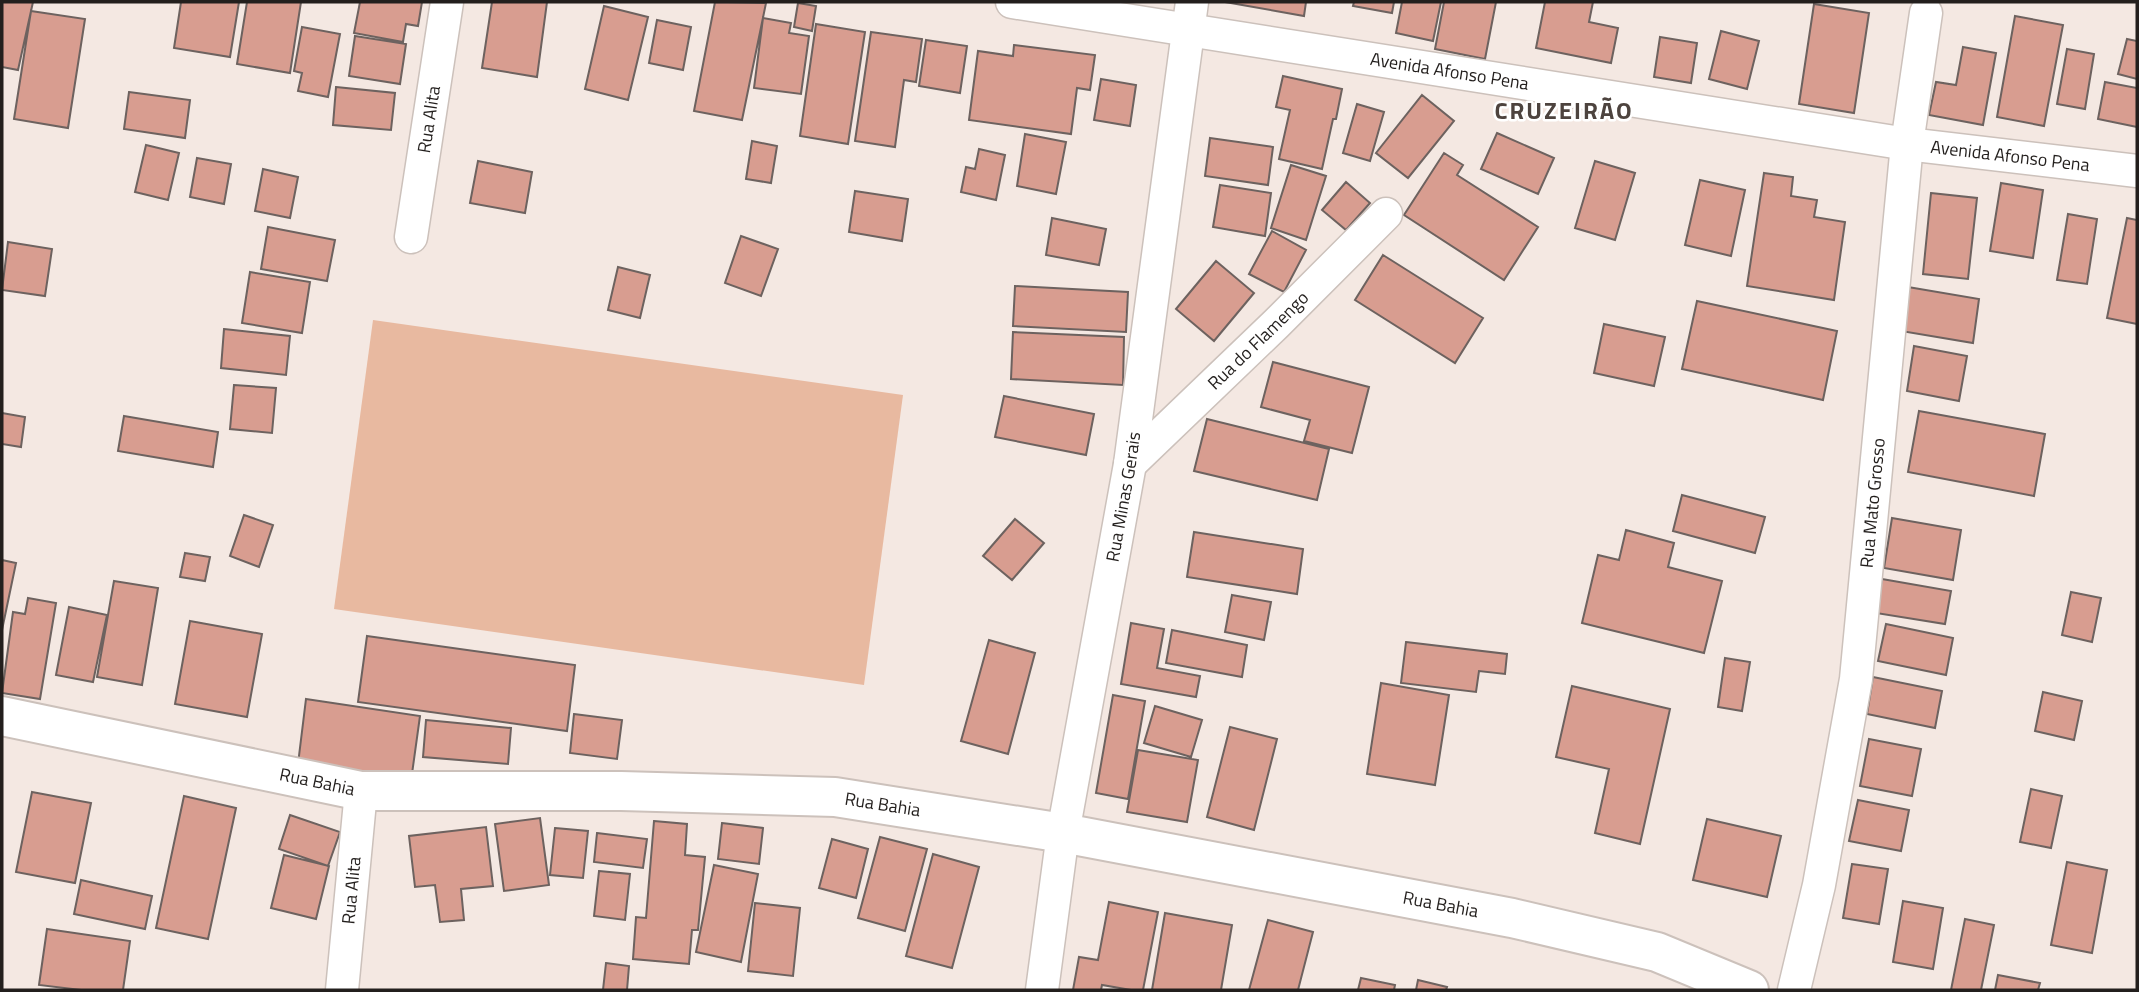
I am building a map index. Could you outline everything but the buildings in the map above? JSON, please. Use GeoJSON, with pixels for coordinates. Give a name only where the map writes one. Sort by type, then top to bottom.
{"type":"FeatureCollection","features":[{"type":"Feature","properties":{"kind":"street","name":"Rua Alita"},"geometry":{"type":"LineString","coordinates":[[411,237],[446,2]]}},
{"type":"Feature","properties":{"kind":"street","name":"Avenida Afonso Pena"},"geometry":{"type":"LineString","coordinates":[[1013,2],[1190,16],[1907,144],[2137,171]]}},
{"type":"Feature","properties":{"kind":"street","name":"Rua Mato Grosso"},"geometry":{"type":"LineString","coordinates":[[1794,990],[1819,886],[1856,679],[1907,144],[1926,13]]}},
{"type":"Feature","properties":{"kind":"street","name":"Rua Minas Gerais"},"geometry":{"type":"LineString","coordinates":[[1042,990],[1063,832],[1130,464],[1190,16]]}},
{"type":"Feature","properties":{"kind":"street","name":"Rua do Flamengo"},"geometry":{"type":"LineString","coordinates":[[1130,464],[1386,214]]}},
{"type":"Feature","properties":{"kind":"street","name":"Rua Bahia"},"geometry":{"type":"LineString","coordinates":[[2,716],[361,791],[621,790],[835,797],[1063,832],[1512,918],[1657,952],[1729,987]]}},
{"type":"Feature","properties":{"kind":"street","name":"Rua Alita"},"geometry":{"type":"LineString","coordinates":[[342,990],[361,791]]}},
{"type":"Feature","properties":{"kind":"shaded area"},"geometry":{"type":"Polygon","coordinates":[[[373,320],[903,395],[864,685],[334,609],[373,320]]]}},
{"type":"Feature","properties":{"kind":"district","name":"CRUZEIRÃO"},"geometry":{"type":"Point","coordinates":[1564,111]}}]}
